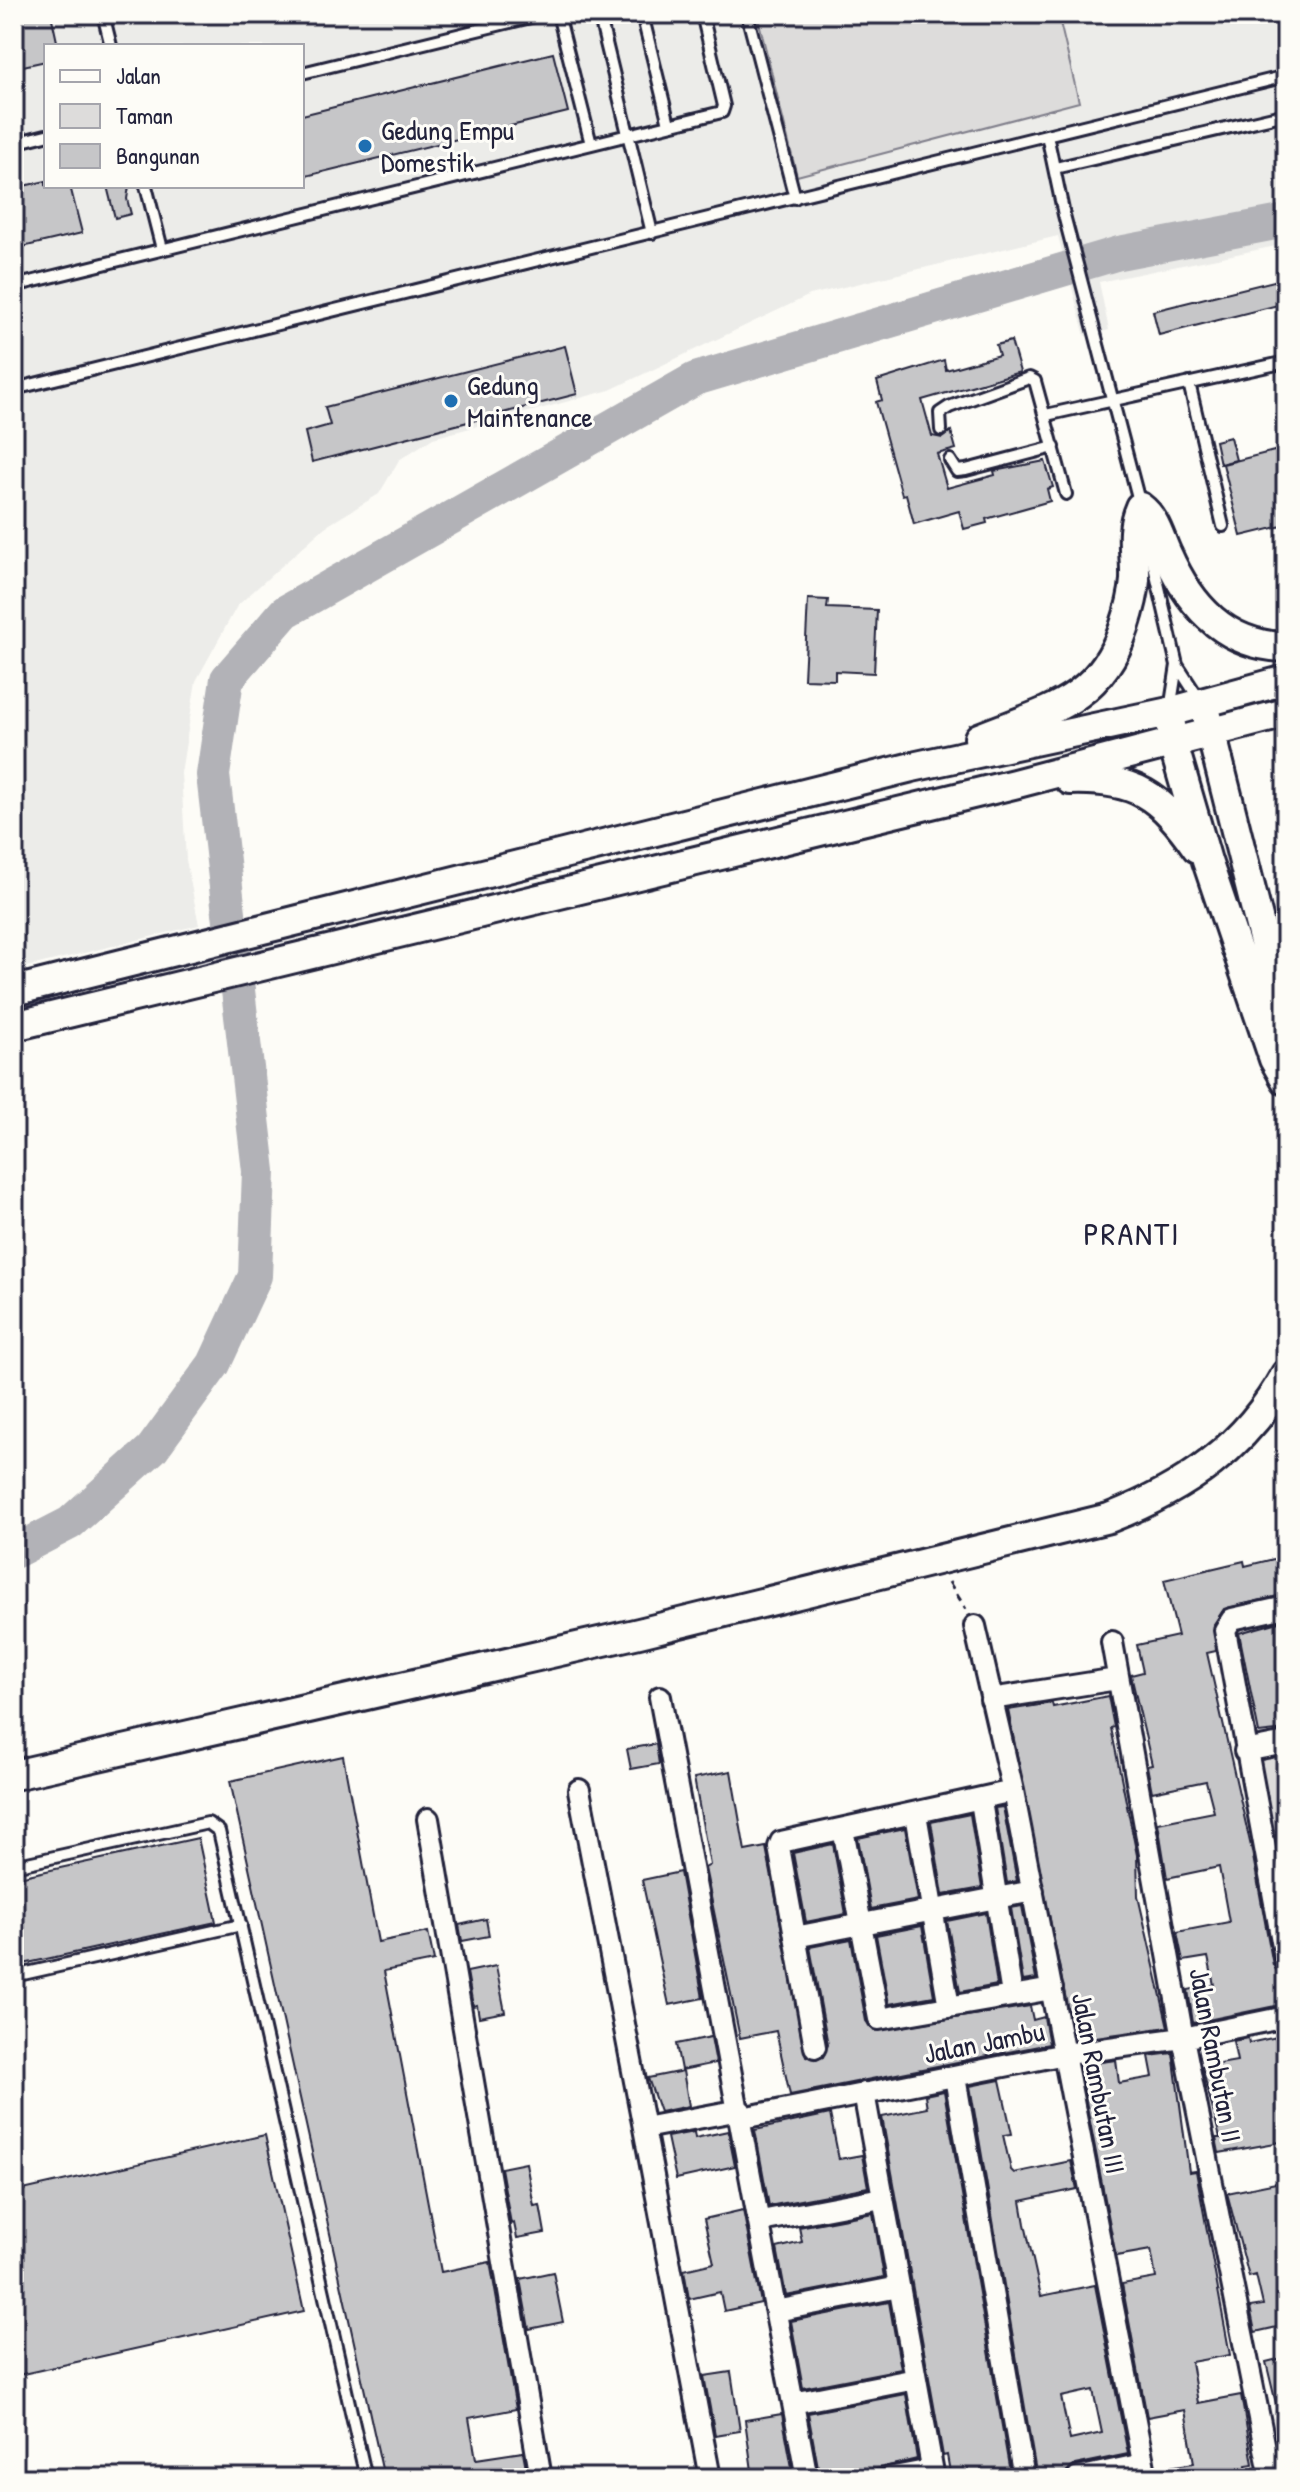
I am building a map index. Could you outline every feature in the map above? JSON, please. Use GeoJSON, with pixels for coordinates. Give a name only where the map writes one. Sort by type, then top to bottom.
{"type":"FeatureCollection","features":[{"type":"Feature","properties":{"kind":"main road"},"geometry":{"type":"LineString","coordinates":[[1140,507],[1155,524],[1187,595],[1197,608],[1229,633],[1262,644],[1286,647]]}},
{"type":"Feature","properties":{"kind":"main road"},"geometry":{"type":"LineString","coordinates":[[912,767],[1063,705],[1084,692],[1099,677],[1117,649],[1131,604],[1135,581],[1133,528],[1140,507]]}},
{"type":"Feature","properties":{"kind":"main road"},"geometry":{"type":"LineString","coordinates":[[14,991],[912,767],[1169,712],[1286,680]]}},
{"type":"Feature","properties":{"kind":"main road"},"geometry":{"type":"LineString","coordinates":[[1203,704],[1214,733],[1286,1029]]}},
{"type":"Feature","properties":{"kind":"main road"},"geometry":{"type":"LineString","coordinates":[[1169,712],[1173,744],[1207,861],[1274,1059],[1286,1080]]}},
{"type":"Feature","properties":{"kind":"main road"},"geometry":{"type":"LineString","coordinates":[[14,1026],[1014,784],[1286,713]]}},
{"type":"Feature","properties":{"kind":"main road"},"geometry":{"type":"LineString","coordinates":[[1014,784],[1094,779],[1117,781],[1140,788],[1160,802],[1207,861]]}},
{"type":"Feature","properties":{"kind":"main road"},"geometry":{"type":"LineString","coordinates":[[14,1775],[936,1562],[1109,1518],[1155,1500],[1199,1475],[1238,1442],[1268,1408],[1286,1374]]}},
{"type":"Feature","properties":{"kind":"street"},"geometry":{"type":"LineString","coordinates":[[1286,1607],[1232,1619],[1225,1630],[1245,1751],[1278,1882],[1286,1963]]}},
{"type":"Feature","properties":{"kind":"street","name":"Jalan Rambutan III"},"geometry":{"type":"LineString","coordinates":[[975,1626],[1013,1791],[1144,2471]]}},
{"type":"Feature","properties":{"kind":"street","name":"Jalan Rambutan II"},"geometry":{"type":"LineString","coordinates":[[1112,1642],[1183,2038],[1271,2478]]}},
{"type":"Feature","properties":{"kind":"street"},"geometry":{"type":"LineString","coordinates":[[991,1699],[1117,1679]]}},
{"type":"Feature","properties":{"kind":"street"},"geometry":{"type":"LineString","coordinates":[[660,1697],[741,2114],[807,2478]]}},
{"type":"Feature","properties":{"kind":"street"},"geometry":{"type":"LineString","coordinates":[[1245,1751],[1286,1743]]}},
{"type":"Feature","properties":{"kind":"street"},"geometry":{"type":"LineString","coordinates":[[579,1790],[710,2478]]}},
{"type":"Feature","properties":{"kind":"street"},"geometry":{"type":"LineString","coordinates":[[815,2047],[779,1845],[783,1841],[981,1801],[1013,1791]]}},
{"type":"Feature","properties":{"kind":"street"},"geometry":{"type":"LineString","coordinates":[[981,1801],[1012,1995]]}},
{"type":"Feature","properties":{"kind":"street"},"geometry":{"type":"LineString","coordinates":[[916,1814],[949,2007]]}},
{"type":"Feature","properties":{"kind":"street"},"geometry":{"type":"LineString","coordinates":[[428,1819],[541,2478]]}},
{"type":"Feature","properties":{"kind":"street"},"geometry":{"type":"LineString","coordinates":[[843,1829],[879,2019],[1052,1989]]}},
{"type":"Feature","properties":{"kind":"street"},"geometry":{"type":"LineString","coordinates":[[795,1937],[1033,1891]]}},
{"type":"Feature","properties":{"kind":"street","name":"Jalan Jambu"},"geometry":{"type":"LineString","coordinates":[[644,2128],[864,2093],[1065,2054],[1183,2038],[1286,2017]]}},
{"type":"Feature","properties":{"kind":"street"},"geometry":{"type":"LineString","coordinates":[[955,2077],[1024,2478]]}},
{"type":"Feature","properties":{"kind":"street"},"geometry":{"type":"LineString","coordinates":[[864,2093],[932,2474],[889,2478]]}},
{"type":"Feature","properties":{"kind":"street"},"geometry":{"type":"LineString","coordinates":[[761,2221],[882,2198]]}},
{"type":"Feature","properties":{"kind":"street"},"geometry":{"type":"LineString","coordinates":[[776,2311],[899,2287]]}},
{"type":"Feature","properties":{"kind":"street"},"geometry":{"type":"LineString","coordinates":[[793,2403],[916,2379]]}},
{"type":"Feature","properties":{"kind":"street"},"geometry":{"type":"LineString","coordinates":[[1078,2478],[1144,2471]]}},
{"type":"Feature","properties":{"kind":"lane"},"geometry":{"type":"LineString","coordinates":[[103,14],[110,44]]}},
{"type":"Feature","properties":{"kind":"lane"},"geometry":{"type":"LineString","coordinates":[[304,73],[543,14]]}},
{"type":"Feature","properties":{"kind":"lane"},"geometry":{"type":"LineString","coordinates":[[558,14],[591,144]]}},
{"type":"Feature","properties":{"kind":"lane"},"geometry":{"type":"LineString","coordinates":[[599,14],[652,233]]}},
{"type":"Feature","properties":{"kind":"lane"},"geometry":{"type":"LineString","coordinates":[[642,14],[669,124]]}},
{"type":"Feature","properties":{"kind":"lane"},"geometry":{"type":"LineString","coordinates":[[14,286],[725,109],[702,14]]}},
{"type":"Feature","properties":{"kind":"lane"},"geometry":{"type":"LineString","coordinates":[[747,14],[795,198]]}},
{"type":"Feature","properties":{"kind":"lane"},"geometry":{"type":"LineString","coordinates":[[14,389],[1286,76]]}},
{"type":"Feature","properties":{"kind":"lane"},"geometry":{"type":"LineString","coordinates":[[1055,168],[1286,114]]}},
{"type":"Feature","properties":{"kind":"lane"},"geometry":{"type":"LineString","coordinates":[[1047,135],[1064,215],[1140,507],[1177,665],[1203,704]]}},
{"type":"Feature","properties":{"kind":"lane"},"geometry":{"type":"LineString","coordinates":[[14,143],[44,136]]}},
{"type":"Feature","properties":{"kind":"lane"},"geometry":{"type":"LineString","coordinates":[[147,188],[162,249]]}},
{"type":"Feature","properties":{"kind":"lane"},"geometry":{"type":"LineString","coordinates":[[1046,415],[1286,362]]}},
{"type":"Feature","properties":{"kind":"lane"},"geometry":{"type":"LineString","coordinates":[[941,430],[940,413],[949,407],[1029,378],[1035,381],[1066,494]]}},
{"type":"Feature","properties":{"kind":"lane"},"geometry":{"type":"LineString","coordinates":[[1189,383],[1223,526]]}},
{"type":"Feature","properties":{"kind":"lane"},"geometry":{"type":"LineString","coordinates":[[950,460],[957,471],[966,470],[1054,447]]}},
{"type":"Feature","properties":{"kind":"lane"},"geometry":{"type":"LineString","coordinates":[[1169,712],[1177,665]]}},
{"type":"Feature","properties":{"kind":"lane"},"geometry":{"type":"LineString","coordinates":[[14,1866],[213,1824],[221,1837],[366,2478]]}},
{"type":"Feature","properties":{"kind":"lane"},"geometry":{"type":"LineString","coordinates":[[14,1976],[241,1925]]}},
{"type":"Feature","properties":{"kind":"path"},"geometry":{"type":"LineString","coordinates":[[936,1562],[975,1626]]}},
{"type":"Feature","properties":{"kind":"shaded area"},"geometry":{"type":"Polygon","coordinates":[[[14,14],[1286,14],[1286,244],[1099,282],[1109,330],[1085,336],[1058,236],[810,295],[610,390],[433,438],[399,460],[379,494],[325,527],[237,606],[196,681],[181,773],[186,860],[199,925],[14,970],[14,14]]]}},
{"type":"Feature","properties":{"kind":"green space"},"geometry":{"type":"Polygon","coordinates":[[[757,14],[1058,14],[1079,102],[797,176],[757,14]]]}},
{"type":"Feature","properties":{"kind":"green space"},"geometry":{"type":"Polygon","coordinates":[[[1286,1609],[1286,1958],[1227,1624],[1286,1609]]]}},
{"type":"Feature","properties":{"kind":"building"},"geometry":{"type":"Polygon","coordinates":[[[14,14],[51,14],[58,44],[44,44],[44,61],[14,68],[14,14]]]}},
{"type":"Feature","properties":{"kind":"building","name":"Gedung Empu Domestik"},"geometry":{"type":"Polygon","coordinates":[[[553,53],[568,112],[304,177],[304,115],[553,53]]]}},
{"type":"Feature","properties":{"kind":"building"},"geometry":{"type":"Polygon","coordinates":[[[44,181],[44,188],[71,188],[82,233],[14,249],[14,188],[44,181]]]}},
{"type":"Feature","properties":{"kind":"building"},"geometry":{"type":"Polygon","coordinates":[[[108,188],[129,188],[127,199],[131,214],[115,218],[108,188]]]}},
{"type":"Feature","properties":{"kind":"building"},"geometry":{"type":"Polygon","coordinates":[[[1286,278],[1286,303],[1159,335],[1153,311],[1286,278]]]}},
{"type":"Feature","properties":{"kind":"building"},"geometry":{"type":"Polygon","coordinates":[[[1011,341],[1020,372],[922,400],[932,436],[942,438],[951,431],[956,449],[937,454],[947,488],[995,475],[994,471],[1045,461],[1053,487],[1047,489],[1050,501],[986,519],[987,523],[964,529],[959,511],[914,524],[906,494],[902,495],[876,402],[882,400],[877,381],[944,360],[946,370],[999,355],[996,345],[1011,341]]]}},
{"type":"Feature","properties":{"kind":"building","name":"Gedung Maintenance"},"geometry":{"type":"Polygon","coordinates":[[[565,346],[577,394],[312,462],[305,432],[330,425],[325,407],[565,346]]]}},
{"type":"Feature","properties":{"kind":"building"},"geometry":{"type":"Polygon","coordinates":[[[1230,437],[1236,460],[1220,464],[1215,441],[1230,437]]]}},
{"type":"Feature","properties":{"kind":"building"},"geometry":{"type":"Polygon","coordinates":[[[1286,448],[1286,525],[1241,536],[1223,464],[1286,448]]]}},
{"type":"Feature","properties":{"kind":"building"},"geometry":{"type":"Polygon","coordinates":[[[808,599],[828,600],[827,608],[877,610],[874,673],[835,671],[835,680],[804,679],[808,599]]]}},
{"type":"Feature","properties":{"kind":"building"},"geometry":{"type":"Polygon","coordinates":[[[1286,1556],[1286,1594],[1224,1609],[1214,1624],[1216,1651],[1207,1653],[1252,1851],[1273,1965],[1279,1973],[1285,2004],[1193,2023],[1188,1990],[1214,1985],[1208,1957],[1183,1961],[1177,1932],[1229,1922],[1219,1867],[1167,1878],[1158,1823],[1214,1812],[1206,1781],[1152,1792],[1147,1766],[1152,1765],[1131,1675],[1143,1672],[1137,1645],[1178,1636],[1164,1580],[1244,1561],[1245,1566],[1286,1556]]]}},
{"type":"Feature","properties":{"kind":"building"},"geometry":{"type":"Polygon","coordinates":[[[1286,1620],[1286,1730],[1259,1733],[1239,1633],[1286,1620]]]}},
{"type":"Feature","properties":{"kind":"building"},"geometry":{"type":"Polygon","coordinates":[[[1108,1696],[1114,1727],[1111,1728],[1137,1855],[1138,1896],[1168,2027],[1074,2040],[1008,1710],[1052,1703],[1053,1707],[1108,1696]]]}},
{"type":"Feature","properties":{"kind":"building"},"geometry":{"type":"Polygon","coordinates":[[[656,1744],[659,1764],[631,1769],[627,1749],[656,1744]]]}},
{"type":"Feature","properties":{"kind":"building"},"geometry":{"type":"Polygon","coordinates":[[[343,1756],[378,1942],[428,1932],[434,1961],[384,1971],[441,2272],[490,2262],[516,2409],[469,2418],[476,2459],[523,2452],[528,2478],[384,2478],[230,1781],[343,1756]]]}},
{"type":"Feature","properties":{"kind":"building"},"geometry":{"type":"Polygon","coordinates":[[[731,1771],[745,1851],[766,1847],[806,2056],[817,2060],[823,2057],[828,2045],[810,1947],[851,1939],[866,2021],[874,2031],[1030,2006],[1033,2020],[1044,2017],[1049,2044],[790,2095],[776,2031],[740,2038],[705,1868],[710,1865],[694,1778],[731,1771]]]}},
{"type":"Feature","properties":{"kind":"building"},"geometry":{"type":"Polygon","coordinates":[[[1003,1807],[1017,1881],[1007,1883],[995,1808],[1003,1807]]]}},
{"type":"Feature","properties":{"kind":"building"},"geometry":{"type":"Polygon","coordinates":[[[970,1814],[982,1888],[943,1895],[931,1822],[970,1814]]]}},
{"type":"Feature","properties":{"kind":"building"},"geometry":{"type":"Polygon","coordinates":[[[905,1828],[918,1900],[871,1909],[858,1838],[905,1828]]]}},
{"type":"Feature","properties":{"kind":"building"},"geometry":{"type":"Polygon","coordinates":[[[198,1838],[216,1922],[14,1966],[14,1878],[198,1838]]]}},
{"type":"Feature","properties":{"kind":"building"},"geometry":{"type":"Polygon","coordinates":[[[833,1844],[846,1914],[806,1922],[793,1853],[833,1844]]]}},
{"type":"Feature","properties":{"kind":"building"},"geometry":{"type":"Polygon","coordinates":[[[680,1872],[703,1998],[669,2005],[642,1880],[680,1872]]]}},
{"type":"Feature","properties":{"kind":"building"},"geometry":{"type":"Polygon","coordinates":[[[1022,1906],[1036,1979],[1023,1981],[1011,1908],[1022,1906]]]}},
{"type":"Feature","properties":{"kind":"building"},"geometry":{"type":"Polygon","coordinates":[[[986,1913],[997,1985],[960,1992],[947,1921],[986,1913]]]}},
{"type":"Feature","properties":{"kind":"building"},"geometry":{"type":"Polygon","coordinates":[[[486,1919],[489,1936],[462,1941],[459,1925],[486,1919]]]}},
{"type":"Feature","properties":{"kind":"building"},"geometry":{"type":"Polygon","coordinates":[[[922,1926],[934,1996],[889,2004],[876,1935],[922,1926]]]}},
{"type":"Feature","properties":{"kind":"building"},"geometry":{"type":"Polygon","coordinates":[[[496,1966],[505,2012],[479,2017],[477,2005],[473,2006],[467,1972],[496,1966]]]}},
{"type":"Feature","properties":{"kind":"building"},"geometry":{"type":"Polygon","coordinates":[[[1286,2035],[1286,2141],[1219,2153],[1216,2138],[1220,2138],[1202,2067],[1237,2061],[1233,2041],[1248,2038],[1249,2043],[1286,2035]]]}},
{"type":"Feature","properties":{"kind":"building"},"geometry":{"type":"Polygon","coordinates":[[[711,2037],[716,2063],[681,2070],[676,2044],[711,2037]]]}},
{"type":"Feature","properties":{"kind":"building"},"geometry":{"type":"Polygon","coordinates":[[[1173,2053],[1189,2172],[1196,2171],[1230,2355],[1191,2362],[1198,2403],[1241,2395],[1253,2464],[1246,2465],[1248,2478],[1159,2478],[1157,2469],[1194,2463],[1185,2410],[1147,2417],[1122,2284],[1156,2278],[1151,2250],[1116,2256],[1079,2065],[1116,2060],[1119,2083],[1153,2077],[1149,2056],[1173,2053]]]}},
{"type":"Feature","properties":{"kind":"building"},"geometry":{"type":"Polygon","coordinates":[[[683,2071],[689,2106],[660,2112],[648,2078],[683,2071]]]}},
{"type":"Feature","properties":{"kind":"building"},"geometry":{"type":"Polygon","coordinates":[[[1000,2080],[1012,2134],[1003,2135],[1014,2173],[1071,2161],[1077,2189],[1021,2201],[1025,2224],[1041,2296],[1095,2285],[1128,2454],[1075,2465],[1067,2472],[1037,2478],[970,2086],[1000,2080]],[[1093,2390],[1061,2397],[1070,2440],[1102,2433],[1093,2390]]]}},
{"type":"Feature","properties":{"kind":"building"},"geometry":{"type":"Polygon","coordinates":[[[944,2091],[1011,2478],[951,2478],[947,2455],[943,2456],[882,2117],[927,2108],[925,2095],[944,2091]]]}},
{"type":"Feature","properties":{"kind":"building"},"geometry":{"type":"Polygon","coordinates":[[[830,2114],[839,2159],[862,2155],[868,2187],[769,2206],[755,2130],[830,2114]]]}},
{"type":"Feature","properties":{"kind":"building"},"geometry":{"type":"Polygon","coordinates":[[[728,2131],[735,2166],[676,2179],[667,2137],[694,2132],[695,2138],[728,2131]]]}},
{"type":"Feature","properties":{"kind":"building"},"geometry":{"type":"Polygon","coordinates":[[[265,2135],[304,2311],[14,2376],[14,2192],[265,2135]]]}},
{"type":"Feature","properties":{"kind":"building"},"geometry":{"type":"Polygon","coordinates":[[[526,2163],[534,2206],[540,2205],[545,2233],[517,2238],[514,2223],[511,2224],[501,2168],[526,2163]]]}},
{"type":"Feature","properties":{"kind":"building"},"geometry":{"type":"Polygon","coordinates":[[[1286,2181],[1286,2325],[1255,2332],[1250,2307],[1263,2305],[1256,2275],[1249,2277],[1227,2193],[1286,2181]]]}},
{"type":"Feature","properties":{"kind":"building"},"geometry":{"type":"Polygon","coordinates":[[[743,2210],[761,2303],[724,2311],[720,2292],[689,2299],[684,2270],[714,2263],[704,2219],[743,2210]]]}},
{"type":"Feature","properties":{"kind":"building"},"geometry":{"type":"Polygon","coordinates":[[[873,2213],[884,2277],[786,2296],[777,2248],[802,2242],[799,2227],[873,2213]]]}},
{"type":"Feature","properties":{"kind":"building"},"geometry":{"type":"Polygon","coordinates":[[[553,2272],[563,2322],[529,2329],[520,2279],[553,2272]]]}},
{"type":"Feature","properties":{"kind":"building"},"geometry":{"type":"Polygon","coordinates":[[[889,2302],[901,2369],[803,2388],[791,2321],[889,2302]]]}},
{"type":"Feature","properties":{"kind":"building"},"geometry":{"type":"Polygon","coordinates":[[[1286,2357],[1286,2419],[1280,2420],[1266,2362],[1286,2357]]]}},
{"type":"Feature","properties":{"kind":"building"},"geometry":{"type":"Polygon","coordinates":[[[731,2372],[740,2431],[715,2435],[704,2376],[731,2372]]]}},
{"type":"Feature","properties":{"kind":"building"},"geometry":{"type":"Polygon","coordinates":[[[906,2394],[917,2459],[839,2478],[820,2478],[808,2413],[906,2394]]]}},
{"type":"Feature","properties":{"kind":"building"},"geometry":{"type":"Polygon","coordinates":[[[782,2414],[794,2478],[753,2478],[745,2420],[782,2414]]]}},
{"type":"Feature","properties":{"kind":"waterway"},"geometry":{"type":"LineString","coordinates":[[14,1552],[70,1523],[152,1449],[214,1364],[255,1276],[259,1171],[213,775],[227,679],[285,612],[695,379],[1119,253],[1286,221]]}},
{"type":"Feature","properties":{"kind":"place","name":"Gedung Empu Domestik"},"geometry":{"type":"Point","coordinates":[365,146]}},
{"type":"Feature","properties":{"kind":"place","name":"Gedung Maintenance"},"geometry":{"type":"Point","coordinates":[451,401]}},
{"type":"Feature","properties":{"kind":"district","name":"PRANTI"},"geometry":{"type":"Point","coordinates":[1132,1234]}}]}
